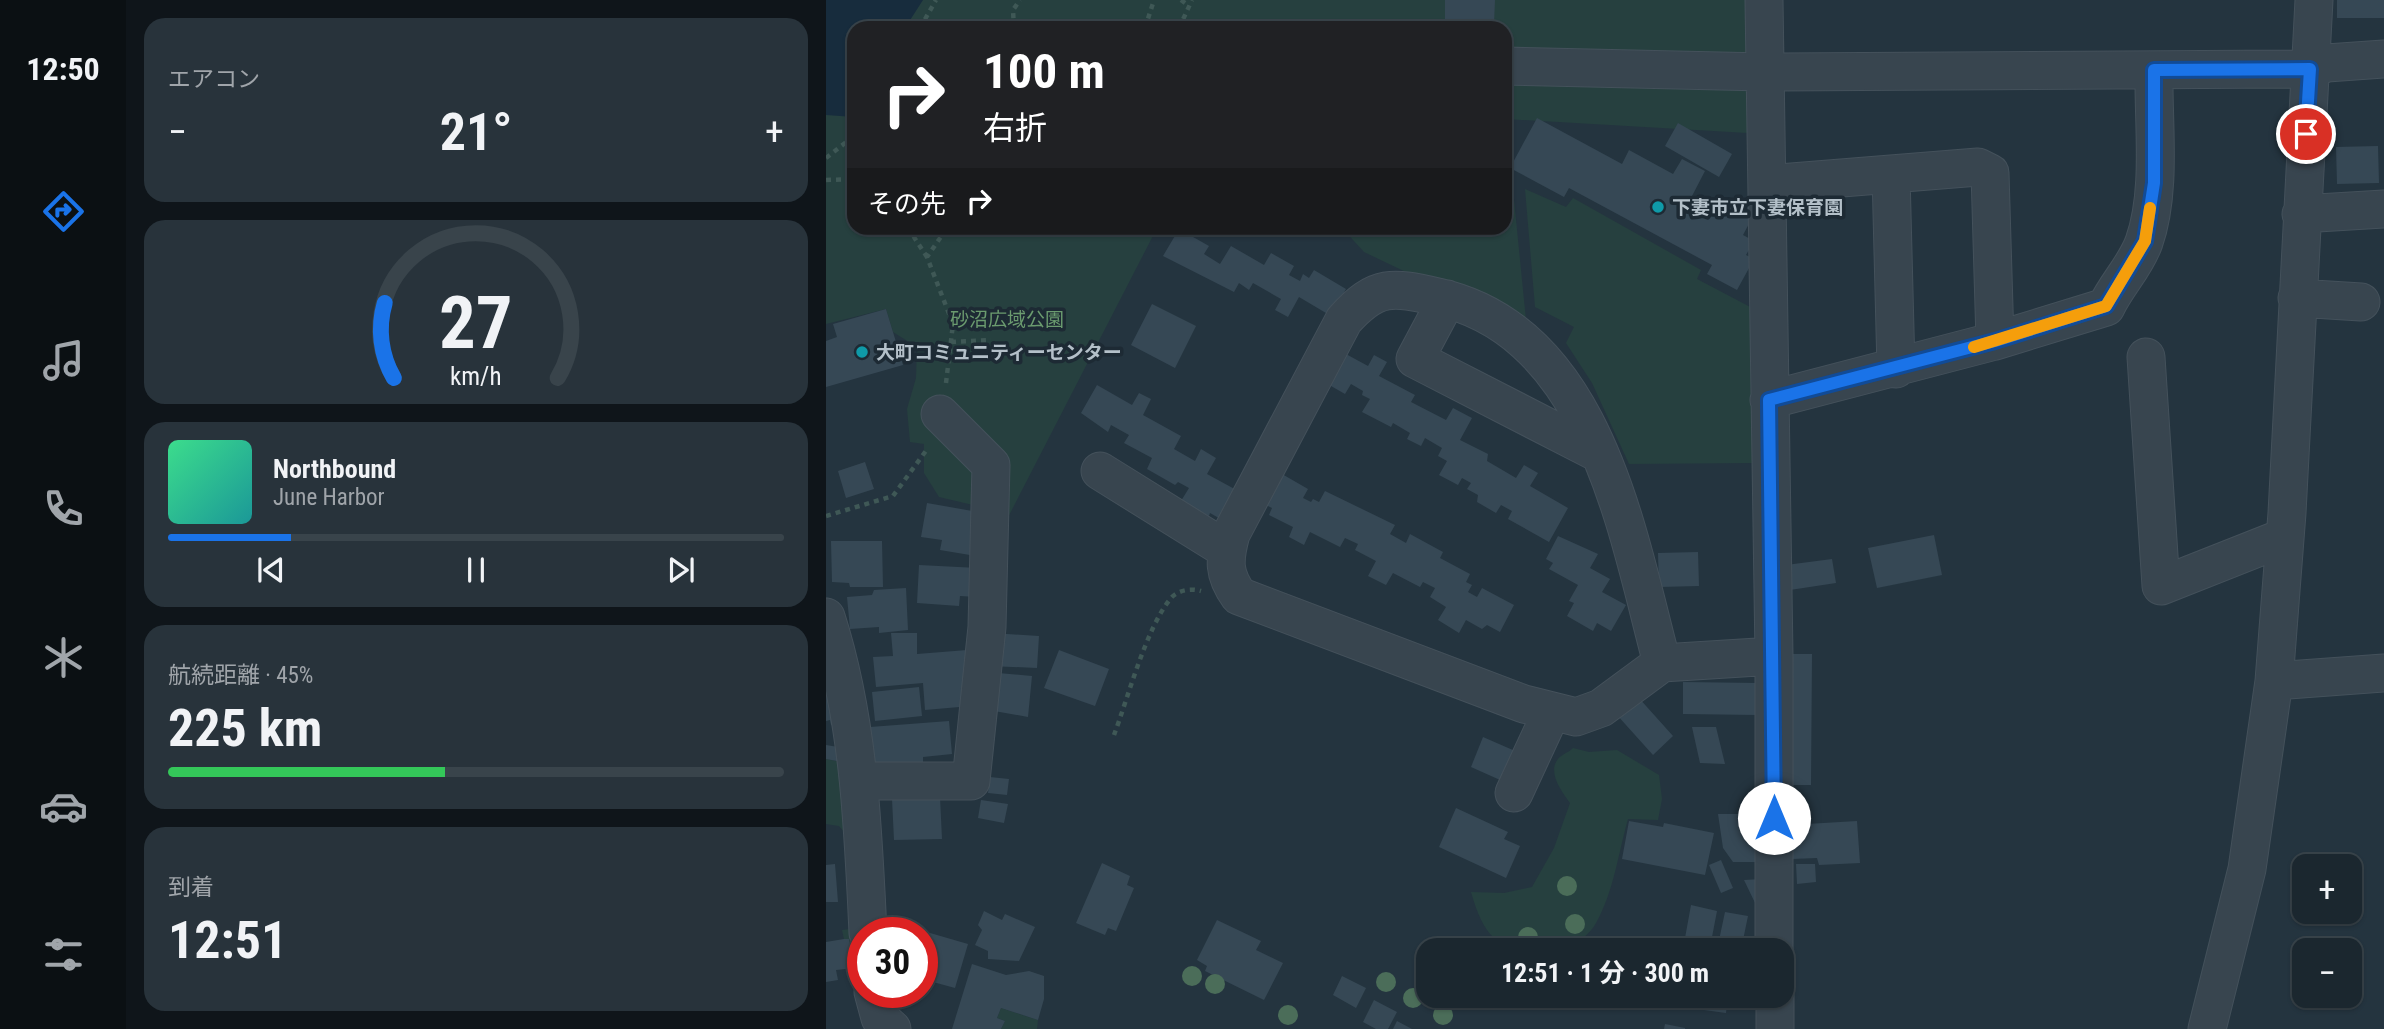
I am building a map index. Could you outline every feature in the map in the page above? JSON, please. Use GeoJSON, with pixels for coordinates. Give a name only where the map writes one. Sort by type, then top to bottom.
{"type":"FeatureCollection","features":[{"type":"Feature","properties":{"kind":"street"},"geometry":{"type":"LineString","coordinates":[[1764,0],[1774,656],[1774,938]]}},
{"type":"Feature","properties":{"kind":"street"},"geometry":{"type":"LineString","coordinates":[[2207,1029],[2248,869],[2274,681],[2285,537],[2314,0]]}},
{"type":"Feature","properties":{"kind":"street"},"geometry":{"type":"LineString","coordinates":[[1512,66],[1764,72],[2310,69],[2327,63],[2384,59]]}},
{"type":"Feature","properties":{"kind":"street"},"geometry":{"type":"LineString","coordinates":[[1769,400],[1896,369],[2106,306],[2145,241],[2154,183],[2154,70]]}},
{"type":"Feature","properties":{"kind":"street"},"geometry":{"type":"LineString","coordinates":[[1767,184],[1978,167],[1990,173],[1995,341]]}},
{"type":"Feature","properties":{"kind":"street"},"geometry":{"type":"LineString","coordinates":[[1891,174],[1896,369]]}},
{"type":"Feature","properties":{"kind":"street"},"geometry":{"type":"LineString","coordinates":[[2301,214],[2384,209]]}},
{"type":"Feature","properties":{"kind":"street"},"geometry":{"type":"LineString","coordinates":[[1662,663],[1624,520],[1583,414],[1542,356],[1509,327],[1447,299],[1395,287],[1370,294],[1344,320],[1231,534],[1224,562],[1227,580],[1239,596],[1524,704],[1576,717],[1601,708],[1662,663],[1774,656]]}},
{"type":"Feature","properties":{"kind":"street"},"geometry":{"type":"LineString","coordinates":[[2297,298],[2361,302]]}},
{"type":"Feature","properties":{"kind":"street"},"geometry":{"type":"LineString","coordinates":[[1447,299],[1415,359],[1598,453]]}},
{"type":"Feature","properties":{"kind":"street"},"geometry":{"type":"LineString","coordinates":[[2146,358],[2161,586],[2285,537]]}},
{"type":"Feature","properties":{"kind":"street"},"geometry":{"type":"LineString","coordinates":[[860,781],[971,781],[987,627],[991,466],[940,414]]}},
{"type":"Feature","properties":{"kind":"street"},"geometry":{"type":"LineString","coordinates":[[1100,471],[1227,550]]}},
{"type":"Feature","properties":{"kind":"street"},"geometry":{"type":"LineString","coordinates":[[826,617],[841,663],[860,781],[867,917]]}},
{"type":"Feature","properties":{"kind":"street"},"geometry":{"type":"LineString","coordinates":[[2274,681],[2384,673]]}},
{"type":"Feature","properties":{"kind":"street"},"geometry":{"type":"LineString","coordinates":[[1514,793],[1552,711]]}},
{"type":"Feature","properties":{"kind":"street"},"geometry":{"type":"LineString","coordinates":[[877,1008],[880,1018],[892,1029]]}},
{"type":"Feature","properties":{"kind":"street"},"geometry":{"type":"LineString","coordinates":[[1775,1008],[1775,1029]]}},
{"type":"Feature","properties":{"kind":"path"},"geometry":{"type":"LineString","coordinates":[[924,21],[936,0]]}},
{"type":"Feature","properties":{"kind":"path"},"geometry":{"type":"LineString","coordinates":[[1014,21],[1013,10],[1020,0]]}},
{"type":"Feature","properties":{"kind":"path"},"geometry":{"type":"LineString","coordinates":[[1147,21],[1154,0]]}},
{"type":"Feature","properties":{"kind":"path"},"geometry":{"type":"LineString","coordinates":[[1181,0],[1189,6]]}},
{"type":"Feature","properties":{"kind":"path"},"geometry":{"type":"LineString","coordinates":[[1182,21],[1192,0]]}},
{"type":"Feature","properties":{"kind":"path"},"geometry":{"type":"LineString","coordinates":[[826,158],[847,142]]}},
{"type":"Feature","properties":{"kind":"path"},"geometry":{"type":"LineString","coordinates":[[826,180],[847,179]]}},
{"type":"Feature","properties":{"kind":"path"},"geometry":{"type":"LineString","coordinates":[[913,235],[927,257]]}},
{"type":"Feature","properties":{"kind":"path"},"geometry":{"type":"LineString","coordinates":[[951,342],[991,340]]}},
{"type":"Feature","properties":{"kind":"path"},"geometry":{"type":"LineString","coordinates":[[1114,735],[1149,639],[1171,597],[1193,589],[1206,592]]}},
{"type":"Feature","properties":{"kind":"green space","name":"砂沼広域公園"},"geometry":{"type":"Polygon","coordinates":[[[826,0],[1764,0],[1765,134],[1512,119],[1512,21],[847,21],[847,235],[1153,235],[1001,531],[990,509],[939,497],[924,473],[924,444],[910,442],[907,409],[916,378],[917,347],[893,332],[886,309],[826,324],[826,0]]]}},
{"type":"Feature","properties":{"kind":"green space","name":"砂沼広域公園"},"geometry":{"type":"Polygon","coordinates":[[[1512,179],[1527,330],[1364,252],[1348,235],[1512,235],[1512,179]]]}},
{"type":"Feature","properties":{"kind":"green space"},"geometry":{"type":"Polygon","coordinates":[[[1525,189],[1566,207],[1573,198],[1701,270],[1697,279],[1756,310],[1754,463],[1629,464],[1592,383],[1566,343],[1574,327],[1535,307],[1525,189]]]}},
{"type":"Feature","properties":{"kind":"green space"},"geometry":{"type":"Polygon","coordinates":[[[1573,748],[1589,752],[1617,750],[1659,775],[1662,799],[1658,820],[1628,819],[1602,911],[1591,930],[1583,938],[1495,938],[1478,913],[1471,892],[1504,893],[1532,887],[1554,848],[1570,803],[1555,776],[1555,764],[1573,748]]]}},
{"type":"Feature","properties":{"kind":"green space"},"geometry":{"type":"Polygon","coordinates":[[[826,759],[845,763],[844,832],[839,826],[826,824],[826,759]]]}},
{"type":"Feature","properties":{"kind":"green space"},"geometry":{"type":"Polygon","coordinates":[[[847,929],[847,939],[844,939],[842,930],[847,929]]]}},
{"type":"Feature","properties":{"kind":"green space"},"geometry":{"type":"Polygon","coordinates":[[[1001,1008],[1038,1020],[1037,1029],[1001,1029],[1005,1021],[997,1018],[1001,1008]]]}},
{"type":"Feature","properties":{"kind":"water"},"geometry":{"type":"Polygon","coordinates":[[[826,0],[923,0],[910,21],[847,21],[847,116],[826,115],[826,0]]]}},
{"type":"Feature","properties":{"kind":"building"},"geometry":{"type":"Polygon","coordinates":[[[1445,0],[1495,0],[1494,21],[1445,21],[1445,0]]]}},
{"type":"Feature","properties":{"kind":"building"},"geometry":{"type":"Polygon","coordinates":[[[2337,0],[2384,0],[2384,18],[2337,18],[2337,0]]]}},
{"type":"Feature","properties":{"kind":"building","name":"下妻市立下妻保育園"},"geometry":{"type":"Polygon","coordinates":[[[1537,118],[1622,164],[1629,150],[1673,174],[1682,159],[1705,171],[1692,196],[1719,211],[1724,203],[1752,218],[1743,235],[1754,241],[1746,255],[1754,259],[1737,290],[1707,274],[1712,265],[1569,188],[1564,197],[1512,169],[1512,164],[1537,118]]]}},
{"type":"Feature","properties":{"kind":"building"},"geometry":{"type":"Polygon","coordinates":[[[1678,123],[1732,154],[1719,177],[1665,146],[1678,123]]]}},
{"type":"Feature","properties":{"kind":"building"},"geometry":{"type":"Polygon","coordinates":[[[2378,146],[2379,183],[2337,184],[2336,147],[2378,146]]]}},
{"type":"Feature","properties":{"kind":"building"},"geometry":{"type":"Polygon","coordinates":[[[1175,235],[1190,235],[1209,246],[1204,254],[1220,264],[1231,246],[1264,265],[1271,253],[1294,266],[1289,275],[1300,281],[1303,274],[1309,278],[1314,270],[1346,289],[1331,316],[1299,297],[1288,317],[1275,310],[1281,299],[1253,283],[1249,290],[1239,283],[1234,292],[1163,256],[1175,235]]]}},
{"type":"Feature","properties":{"kind":"building"},"geometry":{"type":"Polygon","coordinates":[[[1152,304],[1196,326],[1175,368],[1131,345],[1152,304]]]}},
{"type":"Feature","properties":{"kind":"building","name":"大町コミュニティーセンター"},"geometry":{"type":"Polygon","coordinates":[[[886,309],[903,365],[826,387],[826,341],[837,337],[833,324],[886,309]]]}},
{"type":"Feature","properties":{"kind":"building"},"geometry":{"type":"Polygon","coordinates":[[[1333,347],[1368,366],[1374,355],[1387,362],[1379,376],[1415,395],[1411,402],[1446,420],[1453,408],[1472,418],[1460,440],[1488,454],[1487,461],[1516,478],[1524,465],[1538,473],[1530,486],[1568,508],[1549,542],[1508,519],[1512,511],[1501,505],[1496,513],[1477,502],[1478,495],[1467,489],[1471,483],[1462,478],[1458,485],[1439,475],[1447,461],[1438,456],[1442,448],[1425,438],[1421,446],[1407,439],[1410,433],[1393,423],[1391,427],[1362,412],[1370,399],[1362,395],[1363,391],[1351,384],[1345,394],[1317,378],[1333,347]]]}},
{"type":"Feature","properties":{"kind":"building"},"geometry":{"type":"Polygon","coordinates":[[[1097,385],[1132,405],[1139,393],[1151,399],[1143,415],[1181,436],[1174,449],[1195,461],[1201,449],[1216,458],[1207,474],[1240,492],[1224,521],[1181,501],[1189,488],[1178,482],[1175,485],[1147,469],[1152,458],[1124,443],[1129,435],[1111,425],[1108,432],[1081,413],[1097,385]]]}},
{"type":"Feature","properties":{"kind":"building"},"geometry":{"type":"Polygon","coordinates":[[[865,462],[874,489],[846,498],[838,471],[865,462]]]}},
{"type":"Feature","properties":{"kind":"building"},"geometry":{"type":"Polygon","coordinates":[[[1282,474],[1308,489],[1303,498],[1311,502],[1313,499],[1319,502],[1325,491],[1395,525],[1390,534],[1406,543],[1410,534],[1443,552],[1440,558],[1470,574],[1466,582],[1472,585],[1468,592],[1477,597],[1482,588],[1514,605],[1500,632],[1487,625],[1482,629],[1466,620],[1459,633],[1438,620],[1446,607],[1430,597],[1435,588],[1423,582],[1420,587],[1393,573],[1386,585],[1368,576],[1376,561],[1355,550],[1358,544],[1345,538],[1340,547],[1310,532],[1304,545],[1289,537],[1293,527],[1269,515],[1272,508],[1256,500],[1282,474]]]}},
{"type":"Feature","properties":{"kind":"building"},"geometry":{"type":"Polygon","coordinates":[[[927,503],[978,512],[970,555],[940,550],[942,540],[921,537],[927,503]]]}},
{"type":"Feature","properties":{"kind":"building"},"geometry":{"type":"Polygon","coordinates":[[[1934,535],[1942,575],[1877,588],[1868,548],[1934,535]]]}},
{"type":"Feature","properties":{"kind":"building"},"geometry":{"type":"Polygon","coordinates":[[[1558,536],[1598,554],[1590,568],[1610,579],[1602,592],[1626,605],[1611,631],[1597,623],[1593,631],[1567,616],[1574,603],[1569,601],[1578,585],[1549,569],[1553,563],[1546,559],[1558,536]]]}},
{"type":"Feature","properties":{"kind":"building"},"geometry":{"type":"Polygon","coordinates":[[[831,541],[882,541],[883,587],[850,587],[849,583],[832,582],[831,541]]]}},
{"type":"Feature","properties":{"kind":"building"},"geometry":{"type":"Polygon","coordinates":[[[1698,552],[1699,586],[1659,587],[1658,553],[1698,552]]]}},
{"type":"Feature","properties":{"kind":"building"},"geometry":{"type":"Polygon","coordinates":[[[1832,559],[1836,583],[1790,590],[1786,565],[1832,559]]]}},
{"type":"Feature","properties":{"kind":"building"},"geometry":{"type":"Polygon","coordinates":[[[919,565],[978,568],[977,597],[960,596],[959,606],[917,603],[919,565]]]}},
{"type":"Feature","properties":{"kind":"building"},"geometry":{"type":"Polygon","coordinates":[[[906,588],[908,630],[879,633],[879,627],[850,629],[847,597],[872,595],[874,590],[906,588]]]}},
{"type":"Feature","properties":{"kind":"building"},"geometry":{"type":"Polygon","coordinates":[[[891,633],[917,633],[917,654],[967,650],[971,706],[925,710],[923,683],[876,687],[873,657],[893,656],[891,633]]]}},
{"type":"Feature","properties":{"kind":"building"},"geometry":{"type":"Polygon","coordinates":[[[992,633],[1039,636],[1037,668],[990,666],[992,633]]]}},
{"type":"Feature","properties":{"kind":"building"},"geometry":{"type":"Polygon","coordinates":[[[1059,650],[1109,669],[1095,706],[1044,688],[1059,650]]]}},
{"type":"Feature","properties":{"kind":"building"},"geometry":{"type":"Polygon","coordinates":[[[1783,654],[1812,654],[1811,785],[1782,785],[1783,654]]]}},
{"type":"Feature","properties":{"kind":"building"},"geometry":{"type":"Polygon","coordinates":[[[826,671],[840,724],[831,725],[830,720],[826,721],[826,671]]]}},
{"type":"Feature","properties":{"kind":"building"},"geometry":{"type":"Polygon","coordinates":[[[987,672],[1032,676],[1028,717],[983,709],[987,672]]]}},
{"type":"Feature","properties":{"kind":"building"},"geometry":{"type":"Polygon","coordinates":[[[1683,682],[1758,683],[1757,715],[1683,714],[1683,682]]]}},
{"type":"Feature","properties":{"kind":"building"},"geometry":{"type":"Polygon","coordinates":[[[919,687],[922,716],[875,721],[872,692],[919,687]]]}},
{"type":"Feature","properties":{"kind":"building"},"geometry":{"type":"Polygon","coordinates":[[[1638,697],[1673,736],[1653,755],[1617,715],[1638,697]]]}},
{"type":"Feature","properties":{"kind":"building"},"geometry":{"type":"Polygon","coordinates":[[[949,721],[952,754],[923,757],[923,763],[873,767],[870,727],[949,721]]]}},
{"type":"Feature","properties":{"kind":"building"},"geometry":{"type":"Polygon","coordinates":[[[1692,727],[1716,727],[1725,764],[1700,763],[1692,727]]]}},
{"type":"Feature","properties":{"kind":"building"},"geometry":{"type":"Polygon","coordinates":[[[1483,737],[1522,754],[1509,784],[1471,767],[1483,737]]]}},
{"type":"Feature","properties":{"kind":"building"},"geometry":{"type":"Polygon","coordinates":[[[826,745],[844,748],[842,762],[826,759],[826,745]]]}},
{"type":"Feature","properties":{"kind":"building"},"geometry":{"type":"Polygon","coordinates":[[[990,777],[1009,779],[1007,795],[988,793],[990,777]]]}},
{"type":"Feature","properties":{"kind":"building"},"geometry":{"type":"Polygon","coordinates":[[[940,797],[942,839],[894,840],[892,799],[940,797]]]}},
{"type":"Feature","properties":{"kind":"building"},"geometry":{"type":"Polygon","coordinates":[[[981,800],[1008,804],[1004,823],[978,818],[981,800]]]}},
{"type":"Feature","properties":{"kind":"building"},"geometry":{"type":"Polygon","coordinates":[[[1456,808],[1508,832],[1504,839],[1520,846],[1506,878],[1439,847],[1456,808]]]}},
{"type":"Feature","properties":{"kind":"building"},"geometry":{"type":"Polygon","coordinates":[[[1718,814],[1759,814],[1763,862],[1733,862],[1723,848],[1718,814]]]}},
{"type":"Feature","properties":{"kind":"building"},"geometry":{"type":"Polygon","coordinates":[[[1629,821],[1663,827],[1664,823],[1714,833],[1705,875],[1622,859],[1629,821]]]}},
{"type":"Feature","properties":{"kind":"building"},"geometry":{"type":"Polygon","coordinates":[[[1857,821],[1860,863],[1819,865],[1817,858],[1792,859],[1790,825],[1857,821]]]}},
{"type":"Feature","properties":{"kind":"building"},"geometry":{"type":"Polygon","coordinates":[[[1721,860],[1733,888],[1721,893],[1709,865],[1721,860]]]}},
{"type":"Feature","properties":{"kind":"building"},"geometry":{"type":"Polygon","coordinates":[[[1102,863],[1130,876],[1127,885],[1134,888],[1116,931],[1108,928],[1105,935],[1076,923],[1102,863]]]}},
{"type":"Feature","properties":{"kind":"building"},"geometry":{"type":"Polygon","coordinates":[[[835,864],[838,902],[826,902],[826,865],[835,864]]]}},
{"type":"Feature","properties":{"kind":"building"},"geometry":{"type":"Polygon","coordinates":[[[1796,864],[1815,864],[1816,882],[1797,884],[1796,864]]]}},
{"type":"Feature","properties":{"kind":"building"},"geometry":{"type":"Polygon","coordinates":[[[1762,879],[1757,907],[1744,880],[1762,879]]]}},
{"type":"Feature","properties":{"kind":"building"},"geometry":{"type":"Polygon","coordinates":[[[1691,905],[1717,911],[1712,937],[1685,938],[1691,905]]]}},
{"type":"Feature","properties":{"kind":"building"},"geometry":{"type":"Polygon","coordinates":[[[984,911],[1002,920],[1005,914],[1035,927],[1019,961],[988,959],[988,951],[975,945],[982,930],[978,925],[984,911]]]}},
{"type":"Feature","properties":{"kind":"building"},"geometry":{"type":"Polygon","coordinates":[[[1725,912],[1748,916],[1743,938],[1719,938],[1725,912]]]}},
{"type":"Feature","properties":{"kind":"building"},"geometry":{"type":"Polygon","coordinates":[[[1217,920],[1261,941],[1256,950],[1283,963],[1264,1000],[1205,971],[1207,966],[1197,960],[1217,920]]]}},
{"type":"Feature","properties":{"kind":"building"},"geometry":{"type":"Polygon","coordinates":[[[938,935],[968,944],[955,988],[938,983],[938,935]]]}},
{"type":"Feature","properties":{"kind":"building"},"geometry":{"type":"Polygon","coordinates":[[[847,939],[847,969],[836,970],[838,980],[826,982],[826,942],[847,939]]]}},
{"type":"Feature","properties":{"kind":"building"},"geometry":{"type":"Polygon","coordinates":[[[972,964],[1006,975],[1029,971],[1044,976],[1044,999],[1038,1020],[1001,1008],[997,1018],[1005,1021],[1001,1029],[952,1029],[972,964]]]}},
{"type":"Feature","properties":{"kind":"building"},"geometry":{"type":"Polygon","coordinates":[[[1342,976],[1366,988],[1356,1008],[1333,995],[1342,976]]]}},
{"type":"Feature","properties":{"kind":"building"},"geometry":{"type":"Polygon","coordinates":[[[1374,1000],[1397,1012],[1388,1029],[1376,1029],[1363,1022],[1374,1000]]]}},
{"type":"Feature","properties":{"kind":"building"},"geometry":{"type":"Polygon","coordinates":[[[1689,1008],[1727,1008],[1726,1013],[1689,1008]]]}},
{"type":"Feature","properties":{"kind":"building"},"geometry":{"type":"Polygon","coordinates":[[[1397,1021],[1412,1029],[1393,1029],[1397,1021]]]}},
{"type":"Feature","properties":{"kind":"building"},"geometry":{"type":"Polygon","coordinates":[[[1665,1024],[1685,1028],[1685,1029],[1664,1029],[1665,1024]]]}},
{"type":"Feature","properties":{"kind":"slow traffic"},"geometry":{"type":"LineString","coordinates":[[1974,347],[2106,306],[2145,241],[2150,208]]}},
{"type":"Feature","properties":{"kind":"place","name":"下妻市立下妻保育園"},"geometry":{"type":"Point","coordinates":[1658,207]}},
{"type":"Feature","properties":{"kind":"place","name":"大町コミュニティーセンター"},"geometry":{"type":"Point","coordinates":[862,352]}},
{"type":"Feature","properties":{"kind":"route"},"geometry":{"type":"LineString","coordinates":[[1774,818],[1769,400],[1896,369],[2106,306],[2145,241],[2154,183],[2154,70],[2310,69],[2306,134]]}}]}
